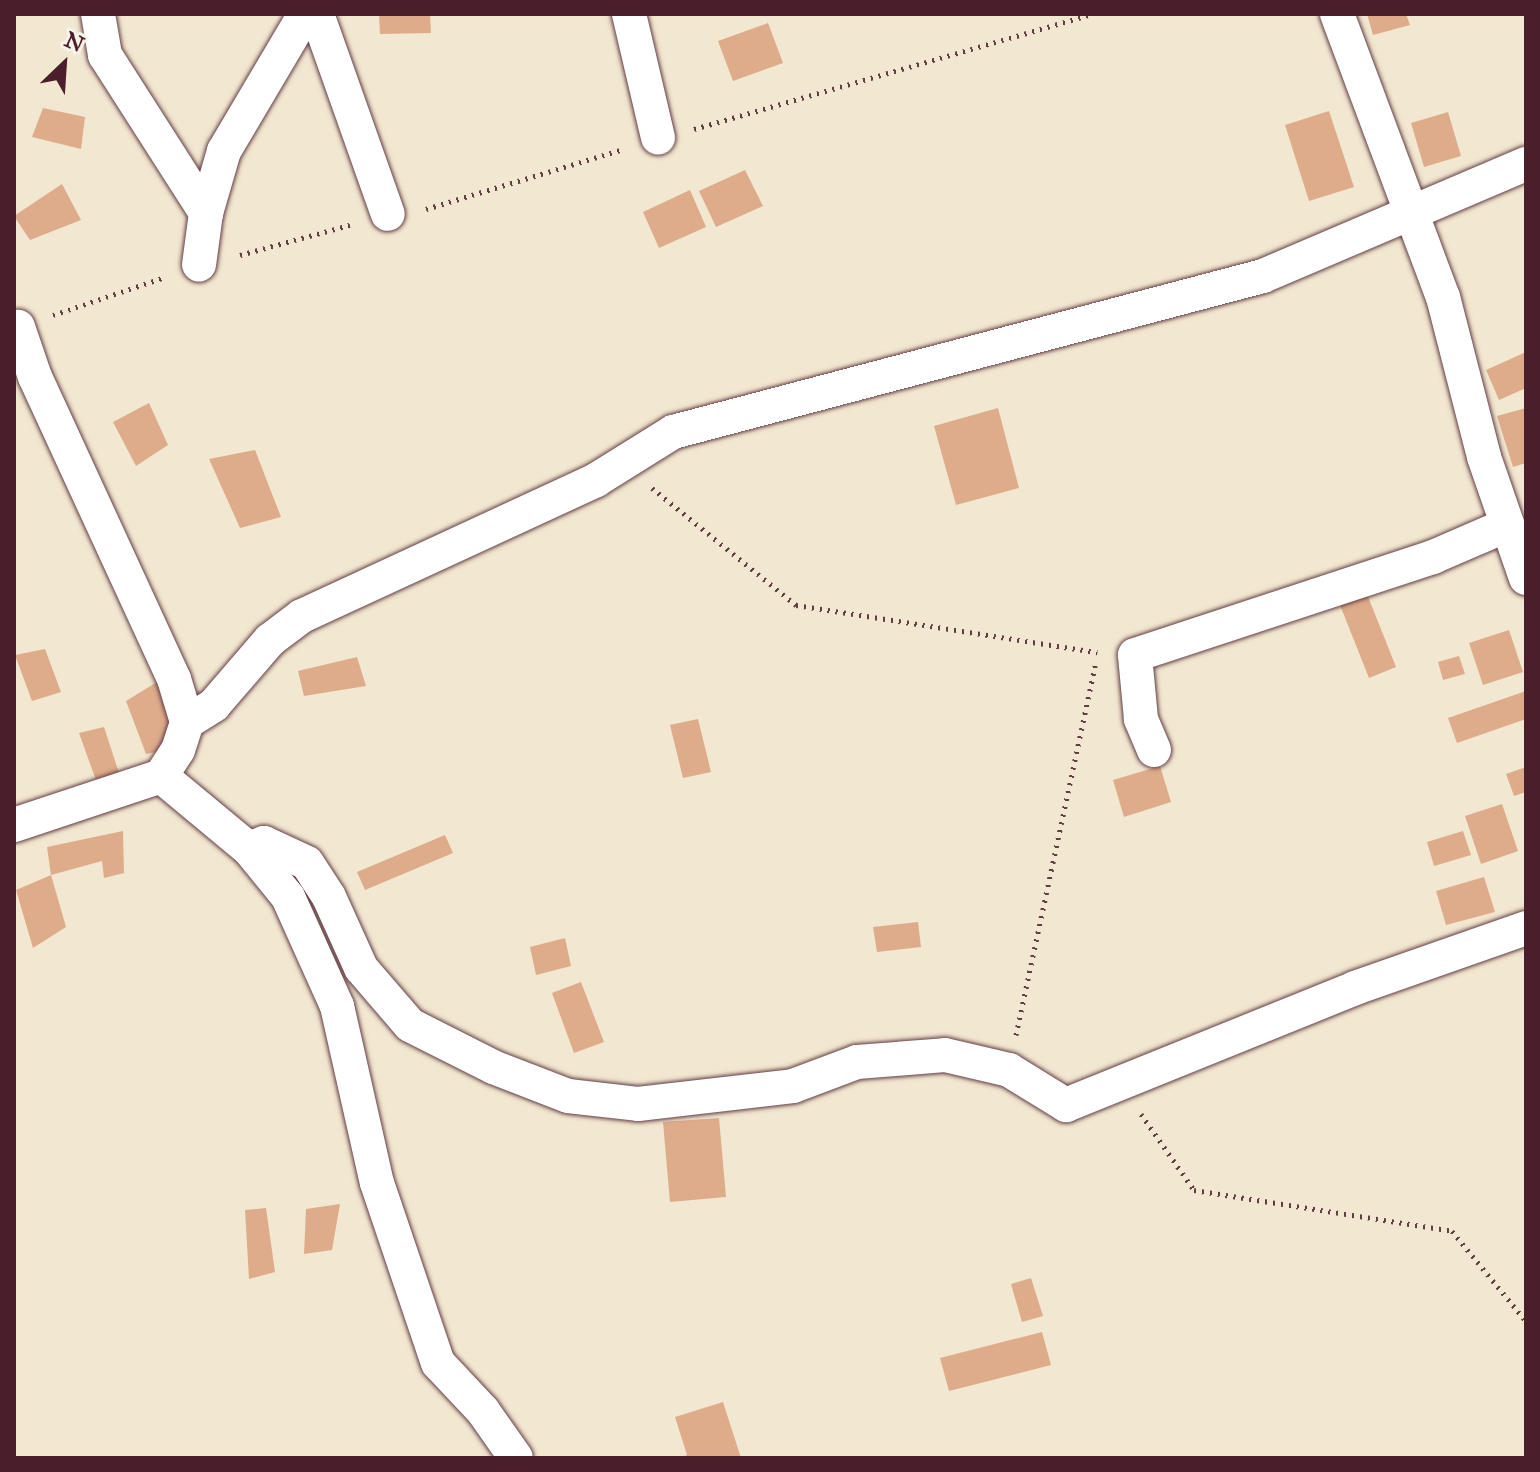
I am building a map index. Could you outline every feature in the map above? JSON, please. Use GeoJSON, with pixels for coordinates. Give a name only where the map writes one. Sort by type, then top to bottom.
{"type":"FeatureCollection","features":[{"type":"Feature","properties":{"kind":"street"},"geometry":{"type":"LineString","coordinates":[[98,14],[105,55],[206,213]]}},
{"type":"Feature","properties":{"kind":"street"},"geometry":{"type":"LineString","coordinates":[[199,265],[206,213],[224,151],[305,14]]}},
{"type":"Feature","properties":{"kind":"street"},"geometry":{"type":"LineString","coordinates":[[317,14],[388,214]]}},
{"type":"Feature","properties":{"kind":"street"},"geometry":{"type":"LineString","coordinates":[[629,14],[658,138]]}},
{"type":"Feature","properties":{"kind":"street"},"geometry":{"type":"LineString","coordinates":[[1337,14],[1443,297],[1507,525],[1526,578]]}},
{"type":"Feature","properties":{"kind":"street"},"geometry":{"type":"LineString","coordinates":[[187,722],[214,705],[270,640],[302,616],[403,573],[624,464],[673,432],[1263,276],[1526,164]]}},
{"type":"Feature","properties":{"kind":"street"},"geometry":{"type":"LineString","coordinates":[[14,825],[161,776],[178,750],[187,722],[174,679],[35,377],[18,327]]}},
{"type":"Feature","properties":{"kind":"street"},"geometry":{"type":"LineString","coordinates":[[1154,750],[1141,719],[1135,655],[1433,557],[1507,525]]}},
{"type":"Feature","properties":{"kind":"street"},"geometry":{"type":"LineString","coordinates":[[161,776],[249,849],[288,897],[337,1006],[377,1183],[438,1363],[483,1411],[516,1458]]}},
{"type":"Feature","properties":{"kind":"street"},"geometry":{"type":"LineString","coordinates":[[249,849],[264,843],[307,863],[329,897],[361,968],[410,1025],[493,1067],[568,1096],[638,1104],[793,1086],[857,1062],[945,1055],[1009,1070],[1066,1105],[1355,988],[1526,928]]}},
{"type":"Feature","properties":{"kind":"path"},"geometry":{"type":"LineString","coordinates":[[18,327],[199,265],[388,214],[430,209],[658,138],[896,74],[1093,14]]}},
{"type":"Feature","properties":{"kind":"path"},"geometry":{"type":"LineString","coordinates":[[624,464],[796,605],[1098,652],[1009,1070]]}},
{"type":"Feature","properties":{"kind":"path"},"geometry":{"type":"LineString","coordinates":[[1120,1084],[1194,1190],[1452,1231],[1526,1321]]}},
{"type":"Feature","properties":{"kind":"building"},"geometry":{"type":"Polygon","coordinates":[[[379,14],[430,14],[431,33],[380,34],[379,14]]]}},
{"type":"Feature","properties":{"kind":"building"},"geometry":{"type":"Polygon","coordinates":[[[1367,14],[1406,14],[1410,25],[1373,35],[1367,14]]]}},
{"type":"Feature","properties":{"kind":"building"},"geometry":{"type":"Polygon","coordinates":[[[768,23],[783,63],[733,81],[718,41],[768,23]]]}},
{"type":"Feature","properties":{"kind":"building"},"geometry":{"type":"Polygon","coordinates":[[[43,108],[85,117],[81,149],[32,137],[43,108]]]}},
{"type":"Feature","properties":{"kind":"building"},"geometry":{"type":"Polygon","coordinates":[[[1329,111],[1354,187],[1309,201],[1285,125],[1329,111]]]}},
{"type":"Feature","properties":{"kind":"building"},"geometry":{"type":"Polygon","coordinates":[[[1448,112],[1461,156],[1424,167],[1411,123],[1448,112]]]}},
{"type":"Feature","properties":{"kind":"building"},"geometry":{"type":"Polygon","coordinates":[[[745,170],[763,206],[716,227],[699,191],[745,170]]]}},
{"type":"Feature","properties":{"kind":"building"},"geometry":{"type":"Polygon","coordinates":[[[62,184],[81,220],[30,240],[14,216],[62,184]]]}},
{"type":"Feature","properties":{"kind":"building"},"geometry":{"type":"Polygon","coordinates":[[[690,190],[706,227],[659,248],[643,212],[690,190]]]}},
{"type":"Feature","properties":{"kind":"building"},"geometry":{"type":"Polygon","coordinates":[[[1526,352],[1526,388],[1499,400],[1486,370],[1526,352]]]}},
{"type":"Feature","properties":{"kind":"building"},"geometry":{"type":"Polygon","coordinates":[[[149,403],[168,445],[136,466],[113,422],[149,403]]]}},
{"type":"Feature","properties":{"kind":"building"},"geometry":{"type":"Polygon","coordinates":[[[998,408],[1019,488],[956,505],[934,426],[998,408]]]}},
{"type":"Feature","properties":{"kind":"building"},"geometry":{"type":"Polygon","coordinates":[[[1526,408],[1526,463],[1513,467],[1497,416],[1526,408]]]}},
{"type":"Feature","properties":{"kind":"building"},"geometry":{"type":"Polygon","coordinates":[[[255,450],[281,517],[240,528],[209,459],[255,450]]]}},
{"type":"Feature","properties":{"kind":"building"},"geometry":{"type":"Polygon","coordinates":[[[1365,589],[1396,667],[1369,678],[1338,600],[1365,589]]]}},
{"type":"Feature","properties":{"kind":"building"},"geometry":{"type":"Polygon","coordinates":[[[1509,630],[1523,672],[1483,685],[1469,643],[1509,630]]]}},
{"type":"Feature","properties":{"kind":"building"},"geometry":{"type":"Polygon","coordinates":[[[45,649],[61,692],[32,701],[15,655],[45,649]]]}},
{"type":"Feature","properties":{"kind":"building"},"geometry":{"type":"Polygon","coordinates":[[[1459,656],[1465,674],[1443,680],[1438,662],[1459,656]]]}},
{"type":"Feature","properties":{"kind":"building"},"geometry":{"type":"Polygon","coordinates":[[[357,657],[366,686],[304,696],[298,671],[357,657]]]}},
{"type":"Feature","properties":{"kind":"building"},"geometry":{"type":"Polygon","coordinates":[[[157,682],[187,722],[176,748],[146,754],[126,701],[157,682]]]}},
{"type":"Feature","properties":{"kind":"building"},"geometry":{"type":"Polygon","coordinates":[[[1526,691],[1526,719],[1457,743],[1448,718],[1526,691]]]}},
{"type":"Feature","properties":{"kind":"building"},"geometry":{"type":"Polygon","coordinates":[[[698,719],[711,772],[683,778],[670,725],[698,719]]]}},
{"type":"Feature","properties":{"kind":"building"},"geometry":{"type":"Polygon","coordinates":[[[104,727],[120,776],[97,783],[79,733],[104,727]]]}},
{"type":"Feature","properties":{"kind":"building"},"geometry":{"type":"Polygon","coordinates":[[[1160,766],[1171,802],[1124,817],[1113,780],[1160,766]]]}},
{"type":"Feature","properties":{"kind":"building"},"geometry":{"type":"Polygon","coordinates":[[[1526,767],[1526,792],[1514,796],[1506,774],[1526,767]]]}},
{"type":"Feature","properties":{"kind":"building"},"geometry":{"type":"Polygon","coordinates":[[[1502,804],[1518,851],[1481,864],[1465,816],[1502,804]]]}},
{"type":"Feature","properties":{"kind":"building"},"geometry":{"type":"Polygon","coordinates":[[[123,831],[124,873],[104,878],[102,861],[51,875],[47,847],[123,831]]]}},
{"type":"Feature","properties":{"kind":"building"},"geometry":{"type":"Polygon","coordinates":[[[1463,831],[1471,855],[1434,866],[1427,842],[1463,831]]]}},
{"type":"Feature","properties":{"kind":"building"},"geometry":{"type":"Polygon","coordinates":[[[445,835],[453,853],[365,890],[357,872],[445,835]]]}},
{"type":"Feature","properties":{"kind":"building"},"geometry":{"type":"Polygon","coordinates":[[[51,875],[66,927],[33,948],[16,890],[51,875]]]}},
{"type":"Feature","properties":{"kind":"building"},"geometry":{"type":"Polygon","coordinates":[[[1484,877],[1495,912],[1446,925],[1436,891],[1484,877]]]}},
{"type":"Feature","properties":{"kind":"building"},"geometry":{"type":"Polygon","coordinates":[[[918,922],[921,947],[877,952],[873,927],[918,922]]]}},
{"type":"Feature","properties":{"kind":"building"},"geometry":{"type":"Polygon","coordinates":[[[565,938],[571,966],[536,975],[530,947],[565,938]]]}},
{"type":"Feature","properties":{"kind":"building"},"geometry":{"type":"Polygon","coordinates":[[[581,982],[604,1042],[574,1053],[552,993],[581,982]]]}},
{"type":"Feature","properties":{"kind":"building"},"geometry":{"type":"Polygon","coordinates":[[[719,1118],[726,1197],[670,1202],[663,1122],[719,1118]]]}},
{"type":"Feature","properties":{"kind":"building"},"geometry":{"type":"Polygon","coordinates":[[[340,1204],[332,1250],[304,1254],[306,1209],[340,1204]]]}},
{"type":"Feature","properties":{"kind":"building"},"geometry":{"type":"Polygon","coordinates":[[[266,1208],[275,1272],[249,1279],[245,1210],[266,1208]]]}},
{"type":"Feature","properties":{"kind":"building"},"geometry":{"type":"Polygon","coordinates":[[[1031,1278],[1043,1316],[1022,1322],[1011,1284],[1031,1278]]]}},
{"type":"Feature","properties":{"kind":"building"},"geometry":{"type":"Polygon","coordinates":[[[1042,1332],[1051,1365],[949,1391],[940,1358],[1042,1332]]]}},
{"type":"Feature","properties":{"kind":"building"},"geometry":{"type":"Polygon","coordinates":[[[723,1402],[741,1458],[680,1458],[687,1455],[675,1417],[723,1402]]]}}]}
